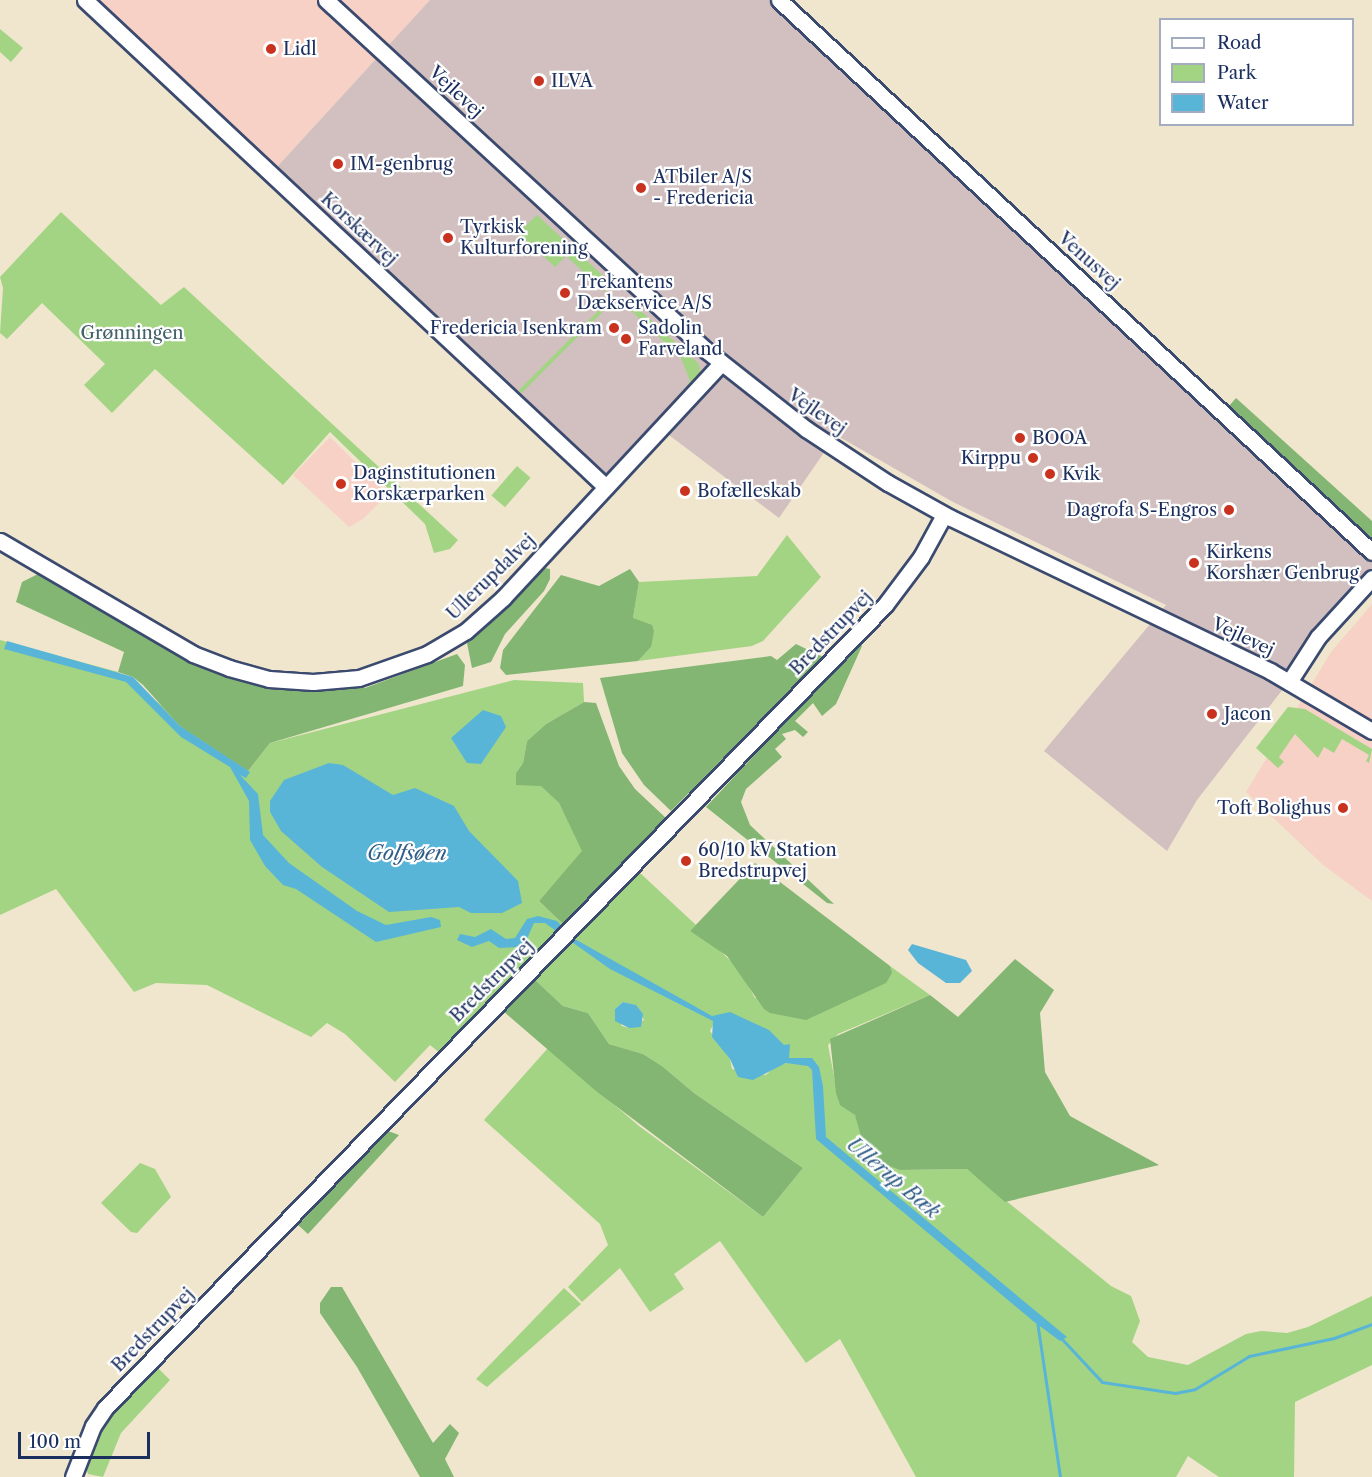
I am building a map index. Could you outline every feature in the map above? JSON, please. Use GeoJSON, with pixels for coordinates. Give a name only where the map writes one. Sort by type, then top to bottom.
{"type":"FeatureCollection","features":[{"type":"Feature","properties":{"kind":"street","name":"Korskærvej"},"geometry":{"type":"LineString","coordinates":[[85,0],[606,486]]}},
{"type":"Feature","properties":{"kind":"street","name":"Vejlevej"},"geometry":{"type":"LineString","coordinates":[[326,0],[721,363],[846,456],[944,515],[1289,682],[1372,731]]}},
{"type":"Feature","properties":{"kind":"street","name":"Venusvej"},"geometry":{"type":"LineString","coordinates":[[779,0],[1372,552]]}},
{"type":"Feature","properties":{"kind":"street","name":"Ullerupdalvej"},"geometry":{"type":"LineString","coordinates":[[0,541],[193,654],[229,668],[280,679],[358,678],[427,654],[466,632],[503,598],[721,363]]}},
{"type":"Feature","properties":{"kind":"street","name":"Bredstrupvej"},"geometry":{"type":"LineString","coordinates":[[73,1477],[93,1426],[105,1408],[885,605],[917,562],[944,515]]}},
{"type":"Feature","properties":{"kind":"street"},"geometry":{"type":"LineString","coordinates":[[1289,682],[1318,637],[1372,577],[1368,562],[1372,552]]}},
{"type":"Feature","properties":{"kind":"shaded area"},"geometry":{"type":"Polygon","coordinates":[[[94,0],[430,0],[277,167],[94,0]]]}},
{"type":"Feature","properties":{"kind":"shaded area"},"geometry":{"type":"Polygon","coordinates":[[[430,0],[792,0],[1372,546],[1372,574],[1197,800],[1167,851],[1044,751],[1166,605],[953,502],[836,435],[779,518],[657,426],[607,478],[277,167],[430,0]]]}},
{"type":"Feature","properties":{"kind":"shaded area","name":"Daginstitutionen Korskærparken"},"geometry":{"type":"Polygon","coordinates":[[[330,437],[388,494],[363,519],[349,527],[293,475],[330,437]]]}},
{"type":"Feature","properties":{"kind":"shaded area"},"geometry":{"type":"Polygon","coordinates":[[[1372,604],[1372,901],[1323,865],[1246,792],[1331,652],[1372,604]]]}},
{"type":"Feature","properties":{"kind":"green space"},"geometry":{"type":"Polygon","coordinates":[[[0,29],[23,48],[11,62],[0,52],[0,29]]]}},
{"type":"Feature","properties":{"kind":"green space","name":"Grønningen"},"geometry":{"type":"Polygon","coordinates":[[[61,212],[161,305],[184,287],[458,540],[450,549],[434,553],[425,524],[330,432],[283,485],[155,369],[112,413],[84,385],[105,364],[42,303],[7,339],[0,333],[3,288],[0,277],[61,212]]]}},
{"type":"Feature","properties":{"kind":"green space"},"geometry":{"type":"Polygon","coordinates":[[[537,215],[612,284],[605,292],[566,256],[555,267],[518,233],[537,215]]]}},
{"type":"Feature","properties":{"kind":"green space"},"geometry":{"type":"Polygon","coordinates":[[[629,300],[699,364],[700,373],[685,389],[690,381],[681,358],[626,306],[629,300]]]}},
{"type":"Feature","properties":{"kind":"green space"},"geometry":{"type":"Polygon","coordinates":[[[600,309],[603,312],[522,393],[519,390],[600,309]]]}},
{"type":"Feature","properties":{"kind":"green space"},"geometry":{"type":"Polygon","coordinates":[[[1236,398],[1372,521],[1372,540],[1229,406],[1236,398]]]}},
{"type":"Feature","properties":{"kind":"green space"},"geometry":{"type":"Polygon","coordinates":[[[517,466],[531,478],[505,507],[491,495],[517,466]]]}},
{"type":"Feature","properties":{"kind":"green space"},"geometry":{"type":"Polygon","coordinates":[[[787,535],[821,577],[763,641],[752,646],[638,661],[651,647],[633,618],[639,582],[757,576],[787,535]]]}},
{"type":"Feature","properties":{"kind":"green space"},"geometry":{"type":"Polygon","coordinates":[[[545,568],[550,569],[550,579],[544,591],[505,634],[491,662],[472,668],[467,643],[545,568]]]}},
{"type":"Feature","properties":{"kind":"green space"},"geometry":{"type":"Polygon","coordinates":[[[630,569],[639,582],[633,618],[652,625],[654,631],[651,647],[638,661],[506,675],[500,668],[503,650],[561,575],[599,586],[630,569]]]}},
{"type":"Feature","properties":{"kind":"green space"},"geometry":{"type":"Polygon","coordinates":[[[40,573],[191,662],[234,679],[290,688],[365,688],[457,654],[465,665],[463,686],[270,743],[248,771],[180,726],[143,685],[133,677],[118,672],[124,652],[16,602],[22,582],[40,573]]]}},
{"type":"Feature","properties":{"kind":"green space"},"geometry":{"type":"Polygon","coordinates":[[[0,640],[118,672],[248,771],[270,743],[514,680],[583,683],[584,702],[546,724],[527,741],[523,763],[516,773],[516,785],[541,785],[559,803],[583,851],[539,901],[564,925],[440,1053],[430,1045],[395,1082],[345,1034],[327,1023],[311,1037],[207,985],[156,983],[134,992],[56,889],[0,915],[0,640]]]}},
{"type":"Feature","properties":{"kind":"green space"},"geometry":{"type":"Polygon","coordinates":[[[859,643],[862,646],[836,704],[822,716],[813,703],[795,721],[808,732],[803,737],[795,730],[782,734],[786,739],[775,749],[782,757],[746,789],[741,802],[750,825],[834,904],[827,903],[706,807],[859,643]]]}},
{"type":"Feature","properties":{"kind":"green space"},"geometry":{"type":"Polygon","coordinates":[[[796,644],[823,657],[671,811],[644,785],[622,753],[600,678],[771,656],[777,660],[796,644]]]}},
{"type":"Feature","properties":{"kind":"green space"},"geometry":{"type":"Polygon","coordinates":[[[584,702],[596,703],[619,766],[635,789],[667,819],[564,925],[539,901],[582,851],[559,803],[541,786],[516,785],[516,773],[523,763],[527,741],[546,724],[584,702]]]}},
{"type":"Feature","properties":{"kind":"green space"},"geometry":{"type":"Polygon","coordinates":[[[1288,707],[1305,709],[1372,749],[1369,763],[1366,761],[1369,755],[1342,739],[1334,753],[1324,747],[1318,758],[1295,734],[1279,757],[1284,762],[1278,768],[1256,748],[1288,707]]]}},
{"type":"Feature","properties":{"kind":"green space"},"geometry":{"type":"Polygon","coordinates":[[[755,863],[890,966],[892,973],[886,983],[806,1020],[770,1013],[764,1009],[727,956],[690,931],[755,863]]]}},
{"type":"Feature","properties":{"kind":"green space"},"geometry":{"type":"Polygon","coordinates":[[[639,872],[696,925],[690,931],[714,945],[739,969],[755,998],[890,966],[930,995],[838,1034],[828,1045],[839,1102],[853,1113],[900,1170],[967,1169],[1111,1286],[1131,1296],[1140,1321],[1132,1342],[1148,1357],[1188,1365],[1246,1334],[1261,1331],[1287,1333],[1308,1327],[1372,1296],[1372,1365],[1295,1402],[1294,1477],[1219,1477],[1188,1456],[1176,1477],[916,1477],[840,1339],[806,1363],[720,1241],[674,1274],[684,1289],[650,1312],[620,1268],[582,1302],[568,1287],[608,1245],[600,1224],[484,1120],[548,1048],[639,1126],[763,1217],[803,1168],[694,1093],[662,1066],[643,1054],[609,1044],[588,1013],[563,1006],[534,979],[639,872]],[[623,1002],[615,1009],[622,1026],[629,1028],[644,1020],[635,1005],[623,1002]],[[734,1017],[714,1023],[710,1031],[730,1059],[732,1069],[766,1075],[774,1067],[790,1062],[759,1031],[734,1017]]]}},
{"type":"Feature","properties":{"kind":"green space"},"geometry":{"type":"Polygon","coordinates":[[[1015,959],[1054,990],[1040,1013],[1045,1072],[1070,1116],[1159,1165],[1005,1202],[967,1169],[900,1170],[879,1162],[865,1151],[855,1115],[840,1105],[836,1093],[830,1039],[930,995],[958,1017],[1015,959]]]}},
{"type":"Feature","properties":{"kind":"green space"},"geometry":{"type":"Polygon","coordinates":[[[534,979],[563,1006],[588,1013],[609,1044],[643,1054],[662,1066],[694,1093],[803,1168],[763,1217],[596,1091],[503,1011],[534,979]]]}},
{"type":"Feature","properties":{"kind":"green space"},"geometry":{"type":"Polygon","coordinates":[[[388,1131],[399,1135],[308,1234],[298,1225],[388,1131]]]}},
{"type":"Feature","properties":{"kind":"green space"},"geometry":{"type":"Polygon","coordinates":[[[140,1163],[155,1169],[171,1197],[137,1233],[131,1232],[101,1203],[140,1163]]]}},
{"type":"Feature","properties":{"kind":"green space"},"geometry":{"type":"Polygon","coordinates":[[[331,1287],[342,1287],[433,1443],[450,1424],[459,1433],[445,1459],[454,1477],[420,1477],[357,1367],[320,1313],[320,1303],[331,1287]]]}},
{"type":"Feature","properties":{"kind":"green space"},"geometry":{"type":"Polygon","coordinates":[[[564,1288],[581,1304],[487,1387],[476,1379],[564,1288]]]}},
{"type":"Feature","properties":{"kind":"green space"},"geometry":{"type":"Polygon","coordinates":[[[157,1367],[170,1380],[121,1433],[103,1477],[88,1474],[86,1468],[106,1420],[157,1367]]]}},
{"type":"Feature","properties":{"kind":"water"},"geometry":{"type":"Polygon","coordinates":[[[7,641],[133,677],[180,726],[250,772],[246,778],[240,775],[258,794],[263,835],[289,863],[357,911],[386,925],[431,917],[440,920],[441,927],[376,942],[296,889],[283,885],[265,866],[250,840],[249,801],[230,767],[181,737],[126,682],[4,649],[7,641]]]}},
{"type":"Feature","properties":{"kind":"water"},"geometry":{"type":"Polygon","coordinates":[[[483,710],[501,716],[506,727],[481,764],[467,763],[451,738],[483,710]]]}},
{"type":"Feature","properties":{"kind":"water","name":"Golfsøen"},"geometry":{"type":"Polygon","coordinates":[[[329,763],[343,765],[393,795],[415,788],[454,806],[469,831],[518,881],[522,903],[502,913],[471,913],[459,907],[389,912],[322,867],[281,831],[270,812],[270,801],[284,780],[329,763]]]}},
{"type":"Feature","properties":{"kind":"water"},"geometry":{"type":"Polygon","coordinates":[[[538,916],[557,921],[573,938],[712,1016],[730,1012],[769,1030],[784,1045],[790,1044],[789,1058],[812,1058],[819,1067],[823,1086],[826,1137],[1067,1337],[1060,1341],[1033,1321],[816,1139],[812,1070],[808,1066],[786,1063],[753,1080],[738,1077],[730,1059],[712,1037],[713,1021],[610,969],[545,923],[534,923],[525,943],[518,947],[499,948],[489,941],[472,947],[457,940],[460,934],[475,937],[491,929],[506,939],[515,938],[527,919],[538,916]]]}},
{"type":"Feature","properties":{"kind":"water"},"geometry":{"type":"Polygon","coordinates":[[[912,944],[966,960],[972,971],[960,983],[946,983],[918,963],[908,950],[912,944]]]}},
{"type":"Feature","properties":{"kind":"water"},"geometry":{"type":"Polygon","coordinates":[[[623,1002],[636,1005],[643,1014],[641,1027],[629,1028],[615,1021],[615,1009],[623,1002]]]}},
{"type":"Feature","properties":{"kind":"waterway"},"geometry":{"type":"LineString","coordinates":[[1037,1321],[1060,1477]]}},
{"type":"Feature","properties":{"kind":"waterway","name":"Ullerup Bæk"},"geometry":{"type":"LineString","coordinates":[[1061,1338],[1102,1382],[1175,1393],[1195,1389],[1249,1356],[1334,1338],[1372,1324]]}},
{"type":"Feature","properties":{"kind":"place","name":"Lidl"},"geometry":{"type":"Point","coordinates":[271,49]}},
{"type":"Feature","properties":{"kind":"place","name":"ILVA"},"geometry":{"type":"Point","coordinates":[539,81]}},
{"type":"Feature","properties":{"kind":"place","name":"IM-genbrug"},"geometry":{"type":"Point","coordinates":[338,164]}},
{"type":"Feature","properties":{"kind":"place","name":"ATbiler A/S - Fredericia"},"geometry":{"type":"Point","coordinates":[641,188]}},
{"type":"Feature","properties":{"kind":"place","name":"Tyrkisk Kulturforening"},"geometry":{"type":"Point","coordinates":[448,238]}},
{"type":"Feature","properties":{"kind":"place","name":"Trekantens Dækservice A/S"},"geometry":{"type":"Point","coordinates":[565,293]}},
{"type":"Feature","properties":{"kind":"place","name":"Fredericia Isenkram"},"geometry":{"type":"Point","coordinates":[614,328]}},
{"type":"Feature","properties":{"kind":"place","name":"Sadolin Farveland"},"geometry":{"type":"Point","coordinates":[626,339]}},
{"type":"Feature","properties":{"kind":"place","name":"BOOA"},"geometry":{"type":"Point","coordinates":[1020,438]}},
{"type":"Feature","properties":{"kind":"place","name":"Kirppu"},"geometry":{"type":"Point","coordinates":[1033,458]}},
{"type":"Feature","properties":{"kind":"place","name":"Kvik"},"geometry":{"type":"Point","coordinates":[1050,474]}},
{"type":"Feature","properties":{"kind":"place","name":"Daginstitutionen Korskærparken"},"geometry":{"type":"Point","coordinates":[341,484]}},
{"type":"Feature","properties":{"kind":"place","name":"Bofælleskab"},"geometry":{"type":"Point","coordinates":[685,491]}},
{"type":"Feature","properties":{"kind":"place","name":"Dagrofa S-Engros"},"geometry":{"type":"Point","coordinates":[1229,510]}},
{"type":"Feature","properties":{"kind":"place","name":"Kirkens Korshær Genbrug"},"geometry":{"type":"Point","coordinates":[1194,563]}},
{"type":"Feature","properties":{"kind":"place","name":"Jacon"},"geometry":{"type":"Point","coordinates":[1212,714]}},
{"type":"Feature","properties":{"kind":"place","name":"Toft Bolighus"},"geometry":{"type":"Point","coordinates":[1343,808]}},
{"type":"Feature","properties":{"kind":"place","name":"60/10 kV Station Bredstrupvej"},"geometry":{"type":"Point","coordinates":[686,861]}}]}
